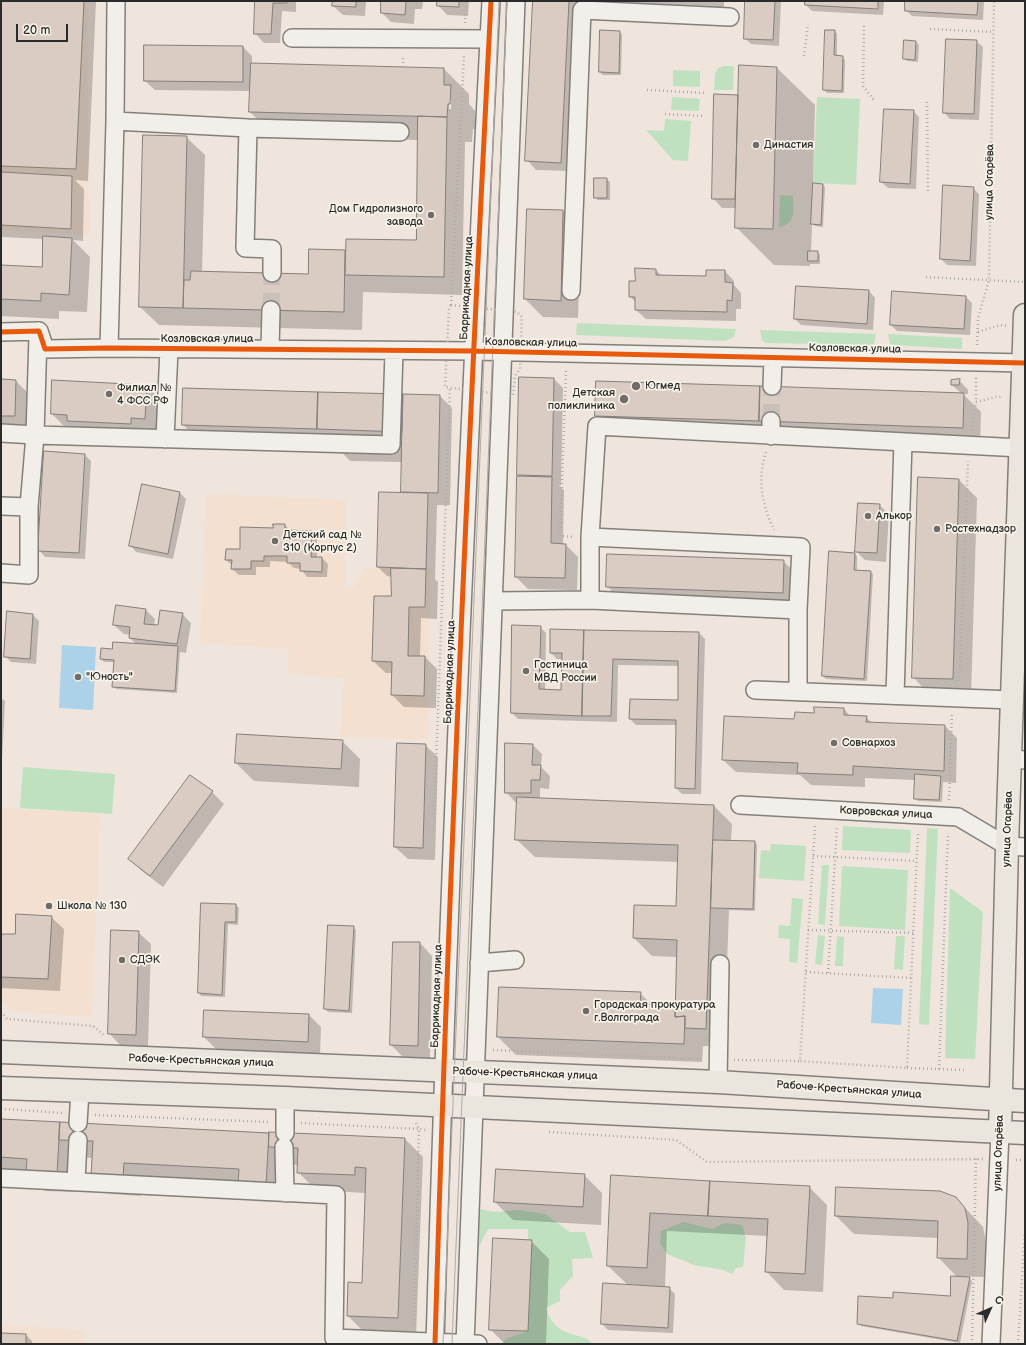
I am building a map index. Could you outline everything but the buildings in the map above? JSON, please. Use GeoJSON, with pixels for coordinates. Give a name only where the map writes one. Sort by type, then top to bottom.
{"type":"FeatureCollection","features":[{"type":"Feature","properties":{"kind":"main road","name":"улица Огарёва"},"geometry":{"type":"LineString","coordinates":[[1000,1132],[1000,1099],[1016,846],[1018,760],[1012,700],[1025,315]]}},
{"type":"Feature","properties":{"kind":"main road","name":"Рабоче-Крестьянская улица"},"geometry":{"type":"LineString","coordinates":[[1,1052],[718,1082],[1025,1100]]}},
{"type":"Feature","properties":{"kind":"main road"},"geometry":{"type":"LineString","coordinates":[[1,1088],[80,1092],[285,1098],[1025,1133]]}},
{"type":"Feature","properties":{"kind":"street"},"geometry":{"type":"LineString","coordinates":[[109,348],[115,121],[116,1]]}},
{"type":"Feature","properties":{"kind":"street","name":"Баррикадная улица"},"geometry":{"type":"LineString","coordinates":[[435,1344],[443,1071],[474,352],[491,1]]}},
{"type":"Feature","properties":{"kind":"street"},"geometry":{"type":"LineString","coordinates":[[1,1178],[336,1195],[334,1338],[435,1344],[469,1344],[475,1072],[504,352],[516,1]]}},
{"type":"Feature","properties":{"kind":"street"},"geometry":{"type":"LineString","coordinates":[[572,291],[582,10],[730,17]]}},
{"type":"Feature","properties":{"kind":"street"},"geometry":{"type":"LineString","coordinates":[[292,38],[489,39]]}},
{"type":"Feature","properties":{"kind":"street"},"geometry":{"type":"LineString","coordinates":[[115,121],[248,128],[400,132]]}},
{"type":"Feature","properties":{"kind":"street"},"geometry":{"type":"LineString","coordinates":[[248,128],[245,248],[272,249],[272,273]]}},
{"type":"Feature","properties":{"kind":"street"},"geometry":{"type":"LineString","coordinates":[[270,349],[271,310]]}},
{"type":"Feature","properties":{"kind":"street"},"geometry":{"type":"LineString","coordinates":[[1,332],[39,332],[35,435],[30,507],[29,575],[1,573]]}},
{"type":"Feature","properties":{"kind":"street","name":"Козловская улица"},"geometry":{"type":"LineString","coordinates":[[39,332],[45,349],[270,349],[394,352],[504,352],[1024,363]]}},
{"type":"Feature","properties":{"kind":"street"},"geometry":{"type":"LineString","coordinates":[[165,438],[169,349]]}},
{"type":"Feature","properties":{"kind":"street"},"geometry":{"type":"LineString","coordinates":[[1,433],[392,445],[394,352]]}},
{"type":"Feature","properties":{"kind":"street"},"geometry":{"type":"LineString","coordinates":[[772,386],[773,358]]}},
{"type":"Feature","properties":{"kind":"street"},"geometry":{"type":"LineString","coordinates":[[590,600],[590,537],[597,426],[771,429],[903,442],[1021,448]]}},
{"type":"Feature","properties":{"kind":"street"},"geometry":{"type":"LineString","coordinates":[[895,695],[903,442]]}},
{"type":"Feature","properties":{"kind":"street"},"geometry":{"type":"LineString","coordinates":[[1,506],[30,507]]}},
{"type":"Feature","properties":{"kind":"street"},"geometry":{"type":"LineString","coordinates":[[590,537],[801,547],[798,610],[798,692]]}},
{"type":"Feature","properties":{"kind":"street"},"geometry":{"type":"LineString","coordinates":[[494,601],[590,600],[798,610]]}},
{"type":"Feature","properties":{"kind":"street"},"geometry":{"type":"LineString","coordinates":[[755,690],[1012,700]]}},
{"type":"Feature","properties":{"kind":"street","name":"Ковровская улица"},"geometry":{"type":"LineString","coordinates":[[740,804],[958,818],[1016,846]]}},
{"type":"Feature","properties":{"kind":"street"},"geometry":{"type":"LineString","coordinates":[[479,963],[516,960]]}},
{"type":"Feature","properties":{"kind":"street"},"geometry":{"type":"LineString","coordinates":[[718,1082],[720,964]]}},
{"type":"Feature","properties":{"kind":"street"},"geometry":{"type":"LineString","coordinates":[[78,1118],[80,1092]]}},
{"type":"Feature","properties":{"kind":"street"},"geometry":{"type":"LineString","coordinates":[[285,1098],[285,1193]]}},
{"type":"Feature","properties":{"kind":"street","name":"улица Огарёва"},"geometry":{"type":"LineString","coordinates":[[990,1344],[1000,1132]]}},
{"type":"Feature","properties":{"kind":"street"},"geometry":{"type":"LineString","coordinates":[[76,1182],[78,1140]]}},
{"type":"Feature","properties":{"kind":"path"},"geometry":{"type":"LineString","coordinates":[[451,305],[466,1]]}},
{"type":"Feature","properties":{"kind":"path"},"geometry":{"type":"LineString","coordinates":[[804,56],[808,24]]}},
{"type":"Feature","properties":{"kind":"path"},"geometry":{"type":"LineString","coordinates":[[864,26],[863,86],[874,100]]}},
{"type":"Feature","properties":{"kind":"path"},"geometry":{"type":"LineString","coordinates":[[930,29],[993,32]]}},
{"type":"Feature","properties":{"kind":"path"},"geometry":{"type":"LineString","coordinates":[[646,90],[706,93]]}},
{"type":"Feature","properties":{"kind":"path"},"geometry":{"type":"LineString","coordinates":[[927,102],[928,192]]}},
{"type":"Feature","properties":{"kind":"path"},"geometry":{"type":"LineString","coordinates":[[665,114],[705,116]]}},
{"type":"Feature","properties":{"kind":"path"},"geometry":{"type":"LineString","coordinates":[[926,277],[1025,282]]}},
{"type":"Feature","properties":{"kind":"path"},"geometry":{"type":"LineString","coordinates":[[978,332],[1000,325],[1024,327]]}},
{"type":"Feature","properties":{"kind":"path"},"geometry":{"type":"LineString","coordinates":[[566,371],[560,536],[590,537]]}},
{"type":"Feature","properties":{"kind":"path"},"geometry":{"type":"LineString","coordinates":[[434,826],[450,388]]}},
{"type":"Feature","properties":{"kind":"path"},"geometry":{"type":"LineString","coordinates":[[976,402],[996,397],[1023,397]]}},
{"type":"Feature","properties":{"kind":"path"},"geometry":{"type":"LineString","coordinates":[[771,429],[764,456],[761,488],[766,512],[783,546]]}},
{"type":"Feature","properties":{"kind":"path"},"geometry":{"type":"LineString","coordinates":[[800,1061],[816,809]]}},
{"type":"Feature","properties":{"kind":"path"},"geometry":{"type":"LineString","coordinates":[[828,973],[838,810]]}},
{"type":"Feature","properties":{"kind":"path"},"geometry":{"type":"LineString","coordinates":[[907,1068],[919,815]]}},
{"type":"Feature","properties":{"kind":"path"},"geometry":{"type":"LineString","coordinates":[[813,856],[917,861]]}},
{"type":"Feature","properties":{"kind":"path"},"geometry":{"type":"LineString","coordinates":[[808,930],[914,933]]}},
{"type":"Feature","properties":{"kind":"path"},"geometry":{"type":"LineString","coordinates":[[806,972],[911,978]]}},
{"type":"Feature","properties":{"kind":"path"},"geometry":{"type":"LineString","coordinates":[[1,1012],[7,1019],[93,1026]]}},
{"type":"Feature","properties":{"kind":"path"},"geometry":{"type":"LineString","coordinates":[[489,1049],[719,1060],[800,1061],[965,1070]]}},
{"type":"Feature","properties":{"kind":"path"},"geometry":{"type":"LineString","coordinates":[[1,1109],[78,1118],[285,1134],[419,1129],[414,1342]]}},
{"type":"Feature","properties":{"kind":"path"},"geometry":{"type":"LineString","coordinates":[[545,1132],[676,1140],[707,1162],[976,1158],[1025,1160]]}},
{"type":"Feature","properties":{"kind":"path"},"geometry":{"type":"LineString","coordinates":[[972,1344],[976,1158]]}},
{"type":"Feature","properties":{"kind":"path"},"geometry":{"type":"LineString","coordinates":[[1018,1344],[1025,1231]]}},
{"type":"Feature","properties":{"kind":"shaded area"},"geometry":{"type":"Polygon","coordinates":[[[1,1],[87,1],[89,235],[1,230],[1,1]]]}},
{"type":"Feature","properties":{"kind":"shaded area"},"geometry":{"type":"Polygon","coordinates":[[[206,494],[346,500],[345,588],[353,588],[364,567],[431,569],[427,740],[340,737],[344,678],[288,674],[289,649],[200,643],[206,494]]]}},
{"type":"Feature","properties":{"kind":"shaded area","name":"Школа № 130"},"geometry":{"type":"Polygon","coordinates":[[[1,808],[100,814],[92,1017],[9,1011],[1,999],[1,808]]]}},
{"type":"Feature","properties":{"kind":"shaded area"},"geometry":{"type":"Polygon","coordinates":[[[1,1325],[85,1330],[84,1344],[1,1344],[1,1325]]]}},
{"type":"Feature","properties":{"kind":"green space"},"geometry":{"type":"Polygon","coordinates":[[[724,66],[734,66],[733,90],[714,90],[715,74],[718,68],[724,66]]]}},
{"type":"Feature","properties":{"kind":"green space"},"geometry":{"type":"Polygon","coordinates":[[[673,70],[700,71],[700,87],[673,86],[673,70]]]}},
{"type":"Feature","properties":{"kind":"green space"},"geometry":{"type":"Polygon","coordinates":[[[672,97],[700,99],[699,111],[671,110],[672,97]]]}},
{"type":"Feature","properties":{"kind":"green space"},"geometry":{"type":"Polygon","coordinates":[[[817,97],[860,99],[856,185],[813,183],[817,97]]]}},
{"type":"Feature","properties":{"kind":"green space"},"geometry":{"type":"Polygon","coordinates":[[[665,119],[691,121],[688,161],[673,160],[646,130],[664,131],[665,119]]]}},
{"type":"Feature","properties":{"kind":"green space"},"geometry":{"type":"Polygon","coordinates":[[[780,195],[793,196],[793,216],[789,223],[779,227],[780,195]]]}},
{"type":"Feature","properties":{"kind":"green space"},"geometry":{"type":"Polygon","coordinates":[[[577,323],[736,329],[734,337],[725,341],[576,335],[577,323]]]}},
{"type":"Feature","properties":{"kind":"green space"},"geometry":{"type":"Polygon","coordinates":[[[760,330],[876,334],[874,344],[869,345],[767,343],[762,341],[760,330]]]}},
{"type":"Feature","properties":{"kind":"green space"},"geometry":{"type":"Polygon","coordinates":[[[888,334],[962,338],[962,349],[894,345],[890,344],[888,334]]]}},
{"type":"Feature","properties":{"kind":"green space"},"geometry":{"type":"Polygon","coordinates":[[[23,767],[115,774],[112,814],[20,808],[23,767]]]}},
{"type":"Feature","properties":{"kind":"green space"},"geometry":{"type":"Polygon","coordinates":[[[843,826],[911,830],[910,853],[842,850],[843,826]]]}},
{"type":"Feature","properties":{"kind":"green space"},"geometry":{"type":"Polygon","coordinates":[[[927,828],[938,829],[929,1025],[919,1024],[927,828]]]}},
{"type":"Feature","properties":{"kind":"green space"},"geometry":{"type":"Polygon","coordinates":[[[771,844],[806,846],[804,881],[759,878],[761,850],[770,851],[771,844]]]}},
{"type":"Feature","properties":{"kind":"green space"},"geometry":{"type":"Polygon","coordinates":[[[822,865],[829,865],[825,925],[818,924],[822,865]]]}},
{"type":"Feature","properties":{"kind":"green space"},"geometry":{"type":"Polygon","coordinates":[[[842,866],[908,870],[905,930],[839,926],[842,866]]]}},
{"type":"Feature","properties":{"kind":"green space"},"geometry":{"type":"Polygon","coordinates":[[[950,888],[983,912],[975,1059],[945,1058],[950,888]]]}},
{"type":"Feature","properties":{"kind":"green space"},"geometry":{"type":"Polygon","coordinates":[[[792,898],[803,899],[797,963],[789,962],[790,939],[778,938],[779,925],[790,926],[792,898]]]}},
{"type":"Feature","properties":{"kind":"green space"},"geometry":{"type":"Polygon","coordinates":[[[818,935],[825,936],[822,965],[815,964],[818,935]]]}},
{"type":"Feature","properties":{"kind":"green space"},"geometry":{"type":"Polygon","coordinates":[[[837,936],[844,937],[843,966],[835,966],[837,936]]]}},
{"type":"Feature","properties":{"kind":"green space"},"geometry":{"type":"Polygon","coordinates":[[[896,936],[905,936],[903,970],[894,969],[896,936]]]}},
{"type":"Feature","properties":{"kind":"green space"},"geometry":{"type":"Polygon","coordinates":[[[479,1209],[495,1212],[519,1210],[545,1214],[570,1232],[585,1232],[593,1258],[572,1259],[573,1276],[560,1290],[560,1301],[546,1308],[551,1319],[557,1326],[564,1331],[589,1340],[592,1344],[501,1344],[506,1339],[528,1331],[528,1229],[488,1229],[479,1247],[479,1255],[464,1247],[464,1218],[479,1209]]]}},
{"type":"Feature","properties":{"kind":"green space"},"geometry":{"type":"Polygon","coordinates":[[[683,1222],[713,1229],[724,1223],[742,1225],[746,1238],[743,1267],[736,1268],[732,1274],[723,1270],[694,1265],[667,1254],[660,1244],[661,1231],[683,1222]]]}},
{"type":"Feature","properties":{"kind":"water"},"geometry":{"type":"Polygon","coordinates":[[[62,645],[96,647],[93,710],[59,708],[62,645]]]}},
{"type":"Feature","properties":{"kind":"water"},"geometry":{"type":"Polygon","coordinates":[[[873,988],[903,989],[901,1025],[871,1023],[873,988]]]}},
{"type":"Feature","properties":{"kind":"tunnel"},"geometry":{"type":"LineString","coordinates":[[271,310],[272,273]]}},
{"type":"Feature","properties":{"kind":"tunnel"},"geometry":{"type":"LineString","coordinates":[[771,421],[772,386]]}},
{"type":"Feature","properties":{"kind":"tram line"},"geometry":{"type":"LineString","coordinates":[[443,1344],[499,1]]}},
{"type":"Feature","properties":{"kind":"tram line"},"geometry":{"type":"LineString","coordinates":[[452,1344],[507,1]]}},
{"type":"Feature","properties":{"kind":"cycle path"},"geometry":{"type":"LineString","coordinates":[[435,1344],[459,672],[491,1]]}},
{"type":"Feature","properties":{"kind":"cycle path"},"geometry":{"type":"LineString","coordinates":[[1,332],[39,331],[45,349],[109,348],[474,351],[1025,363]]}},
{"type":"Feature","properties":{"kind":"place","name":"Династия"},"geometry":{"type":"Point","coordinates":[756,145]}},
{"type":"Feature","properties":{"kind":"place","name":"Дом Гидролизного завода"},"geometry":{"type":"Point","coordinates":[431,215]}},
{"type":"Feature","properties":{"kind":"place","name":"Югмед"},"geometry":{"type":"Point","coordinates":[636,386]}},
{"type":"Feature","properties":{"kind":"place","name":"Филиал № 4 ФСС РФ"},"geometry":{"type":"Point","coordinates":[109,394]}},
{"type":"Feature","properties":{"kind":"place","name":"Детская поликлиника"},"geometry":{"type":"Point","coordinates":[624,399]}},
{"type":"Feature","properties":{"kind":"place","name":"Алькор"},"geometry":{"type":"Point","coordinates":[868,516]}},
{"type":"Feature","properties":{"kind":"place","name":"Ростехнадзор"},"geometry":{"type":"Point","coordinates":[937,529]}},
{"type":"Feature","properties":{"kind":"place","name":"Детский сад № 310 (Корпус 2)"},"geometry":{"type":"Point","coordinates":[275,541]}},
{"type":"Feature","properties":{"kind":"place","name":"Гостиница МВД России"},"geometry":{"type":"Point","coordinates":[526,671]}},
{"type":"Feature","properties":{"kind":"place","name":"\"Юность\""},"geometry":{"type":"Point","coordinates":[78,677]}},
{"type":"Feature","properties":{"kind":"place","name":"Совнархоз"},"geometry":{"type":"Point","coordinates":[834,743]}},
{"type":"Feature","properties":{"kind":"place","name":"Школа № 130"},"geometry":{"type":"Point","coordinates":[49,906]}},
{"type":"Feature","properties":{"kind":"place","name":"СДЭК"},"geometry":{"type":"Point","coordinates":[122,960]}},
{"type":"Feature","properties":{"kind":"place","name":"Городская прокуратура г.Волгограда"},"geometry":{"type":"Point","coordinates":[586,1011]}}]}
